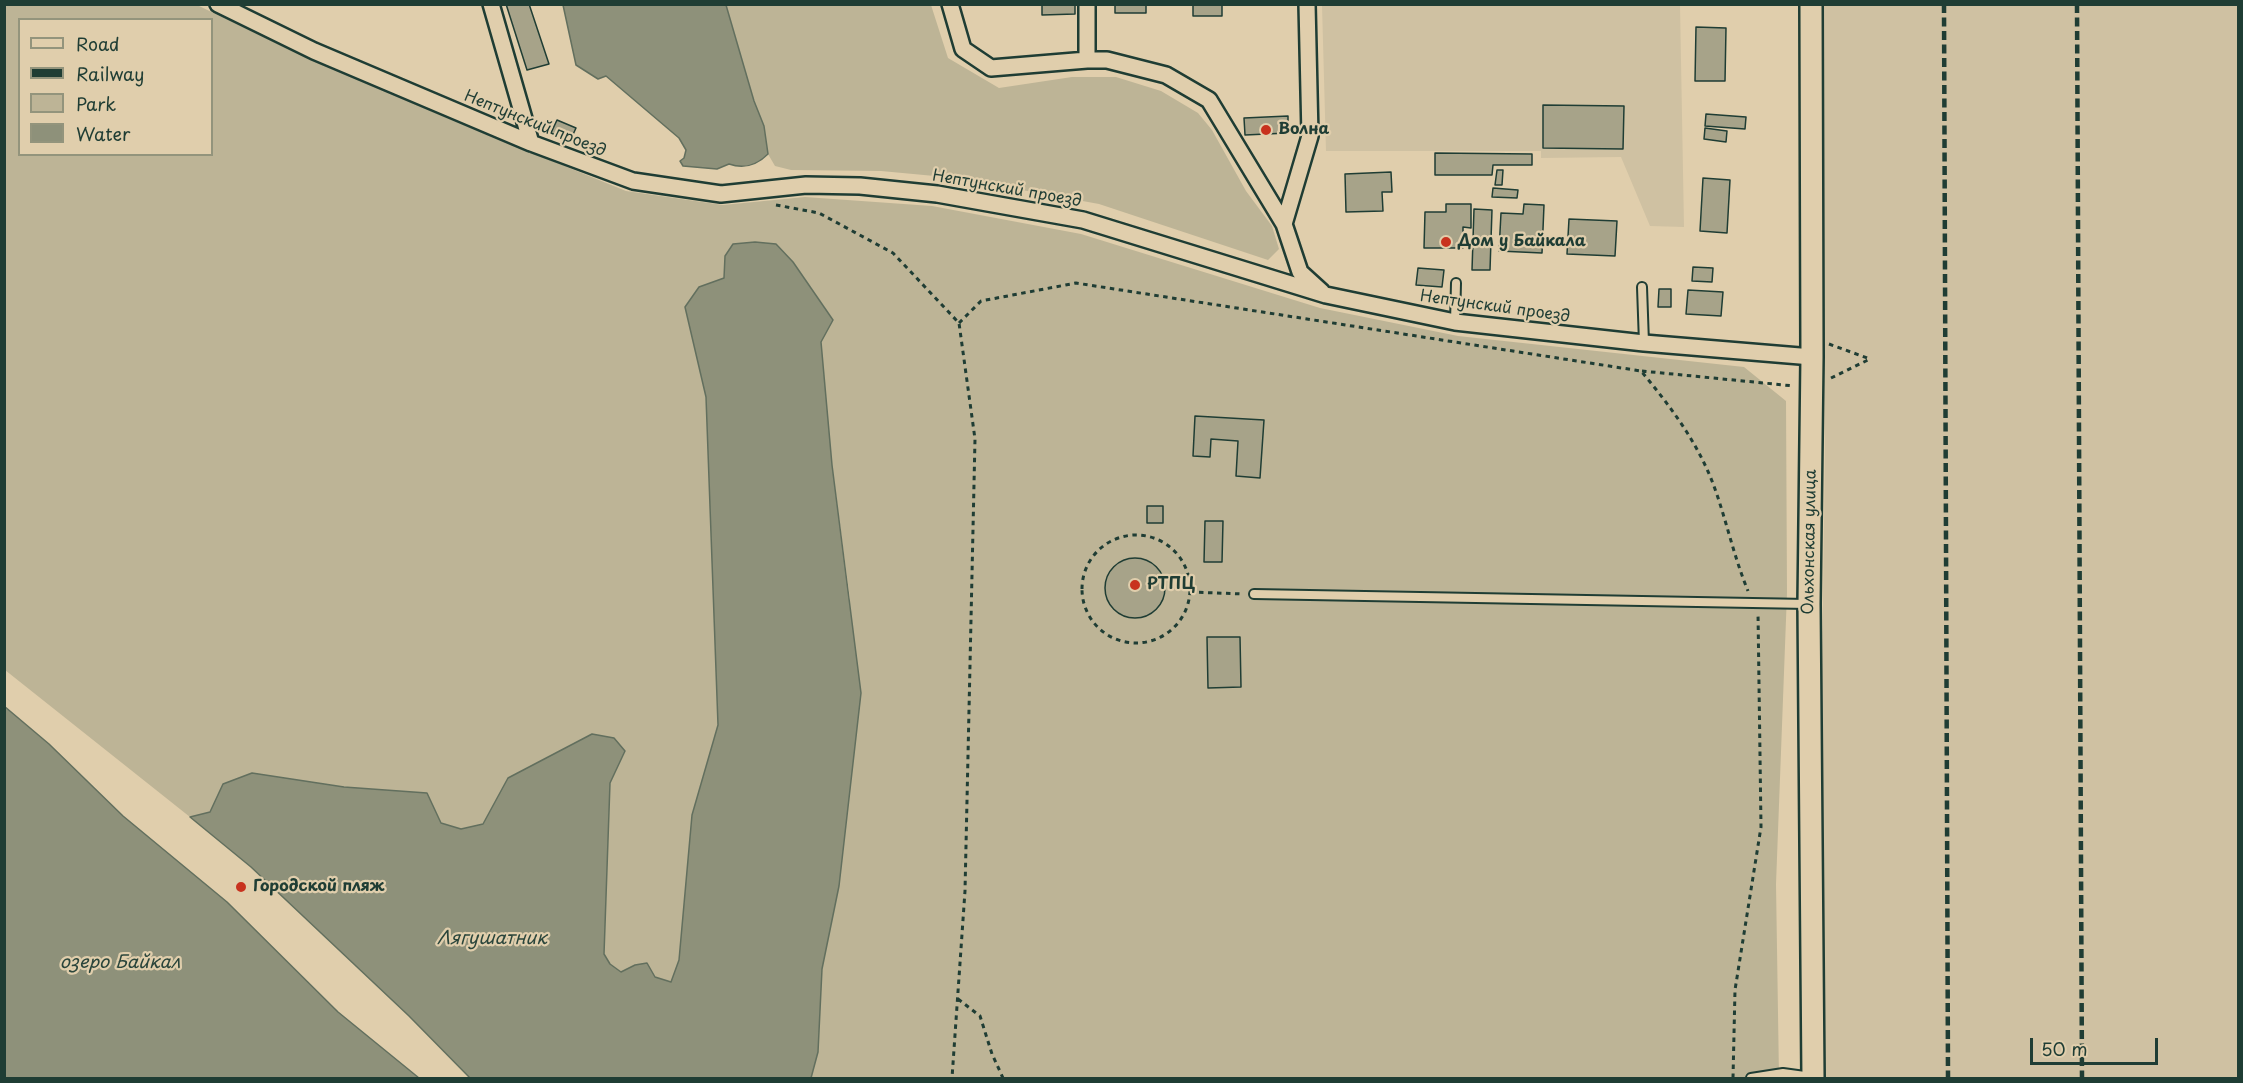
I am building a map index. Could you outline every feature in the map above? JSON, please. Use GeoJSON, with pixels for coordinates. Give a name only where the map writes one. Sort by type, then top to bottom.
{"type":"FeatureCollection","features":[{"type":"Feature","properties":{"kind":"street","name":"Нептунский проезд"},"geometry":{"type":"LineString","coordinates":[[218,4],[314,51],[531,143],[633,181],[722,194],[806,185],[860,186],[938,194],[1083,220],[1326,296],[1455,322],[1644,344],[1812,348]]}},
{"type":"Feature","properties":{"kind":"street"},"geometry":{"type":"LineString","coordinates":[[491,4],[531,143]]}},
{"type":"Feature","properties":{"kind":"street"},"geometry":{"type":"LineString","coordinates":[[950,4],[963,49],[991,68],[1107,60],[1166,75],[1209,100],[1284,224],[1300,272],[1326,296]]}},
{"type":"Feature","properties":{"kind":"street"},"geometry":{"type":"LineString","coordinates":[[1087,4],[1087,60]]}},
{"type":"Feature","properties":{"kind":"street"},"geometry":{"type":"LineString","coordinates":[[1284,224],[1310,136],[1307,4]]}},
{"type":"Feature","properties":{"kind":"street","name":"Ольхонская улица"},"geometry":{"type":"LineString","coordinates":[[1811,4],[1812,388],[1809,604],[1813,1078]]}},
{"type":"Feature","properties":{"kind":"lane"},"geometry":{"type":"LineString","coordinates":[[1455,322],[1456,283]]}},
{"type":"Feature","properties":{"kind":"lane"},"geometry":{"type":"LineString","coordinates":[[1642,287],[1644,344]]}},
{"type":"Feature","properties":{"kind":"lane"},"geometry":{"type":"LineString","coordinates":[[1254,594],[1809,604]]}},
{"type":"Feature","properties":{"kind":"lane"},"geometry":{"type":"LineString","coordinates":[[1751,1078],[1783,1073],[1813,1078]]}},
{"type":"Feature","properties":{"kind":"path"},"geometry":{"type":"LineString","coordinates":[[776,205],[819,213],[893,253],[959,322],[975,438],[965,891],[952,1078]]}},
{"type":"Feature","properties":{"kind":"path"},"geometry":{"type":"LineString","coordinates":[[959,322],[981,301],[1076,283],[1641,371],[1812,388],[1870,359],[1812,348]]}},
{"type":"Feature","properties":{"kind":"path"},"geometry":{"type":"LineString","coordinates":[[1641,371],[1678,416],[1715,487],[1735,560],[1760,618],[1761,827],[1735,990],[1733,1078]]}},
{"type":"Feature","properties":{"kind":"path"},"geometry":{"type":"LineString","coordinates":[[1140,535],[1149,536],[1167,544],[1180,557],[1188,573],[1190,592],[1187,609],[1171,629],[1149,642],[1132,643],[1115,639],[1100,630],[1089,617],[1083,601],[1082,584],[1087,566],[1098,550],[1113,540],[1140,535]]}},
{"type":"Feature","properties":{"kind":"path"},"geometry":{"type":"LineString","coordinates":[[1190,592],[1254,594]]}},
{"type":"Feature","properties":{"kind":"path"},"geometry":{"type":"LineString","coordinates":[[958,999],[980,1016],[992,1054],[1003,1078]]}},
{"type":"Feature","properties":{"kind":"shaded area"},"geometry":{"type":"Polygon","coordinates":[[[1322,5],[1680,5],[1684,227],[1650,226],[1621,157],[1541,158],[1541,151],[1326,151],[1322,5]]]}},
{"type":"Feature","properties":{"kind":"shaded area"},"geometry":{"type":"Polygon","coordinates":[[[1822,5],[2238,5],[2238,1078],[1826,1078],[1821,747],[1825,451],[1822,5]]]}},
{"type":"Feature","properties":{"kind":"green space"},"geometry":{"type":"Polygon","coordinates":[[[4,5],[197,5],[284,47],[449,119],[626,191],[723,205],[805,197],[932,206],[1081,234],[1320,308],[1458,336],[1744,367],[1786,401],[1787,593],[1776,884],[1779,1078],[811,1078],[818,1052],[822,969],[839,886],[850,599],[832,465],[821,342],[833,319],[793,262],[776,244],[725,256],[724,278],[699,287],[685,307],[706,397],[718,725],[692,815],[679,960],[671,983],[635,965],[622,972],[610,964],[604,954],[610,783],[625,752],[508,778],[483,824],[461,829],[441,823],[427,793],[344,787],[223,784],[210,812],[190,817],[5,670],[4,5]]]}},
{"type":"Feature","properties":{"kind":"green space"},"geometry":{"type":"Polygon","coordinates":[[[726,5],[931,5],[948,58],[999,88],[1072,77],[1116,77],[1161,91],[1198,113],[1212,130],[1246,191],[1272,226],[1279,249],[1268,260],[1099,204],[956,178],[881,171],[791,170],[775,166],[768,154],[764,126],[754,101],[726,5]]]}},
{"type":"Feature","properties":{"kind":"water"},"geometry":{"type":"Polygon","coordinates":[[[563,5],[726,5],[754,101],[764,126],[768,154],[754,164],[745,166],[729,164],[717,169],[683,166],[680,161],[684,158],[686,150],[679,138],[606,76],[598,79],[576,65],[563,5]]]}},
{"type":"Feature","properties":{"kind":"water","name":"Лягушатник"},"geometry":{"type":"Polygon","coordinates":[[[755,242],[776,244],[793,262],[833,320],[821,342],[832,465],[861,693],[839,886],[822,969],[818,1052],[811,1078],[470,1078],[409,1016],[251,867],[190,817],[210,812],[223,784],[252,773],[344,787],[427,793],[441,823],[461,829],[483,824],[508,778],[592,734],[614,738],[625,751],[610,783],[604,954],[610,964],[621,972],[635,965],[647,963],[655,977],[671,982],[679,960],[692,815],[718,725],[706,397],[685,307],[699,287],[724,278],[725,256],[733,244],[755,242]]]}},
{"type":"Feature","properties":{"kind":"water","name":"озеро Байкал"},"geometry":{"type":"Polygon","coordinates":[[[4,706],[49,744],[123,816],[227,902],[338,1012],[419,1078],[5,1078],[4,706]]]}},
{"type":"Feature","properties":{"kind":"building"},"geometry":{"type":"Polygon","coordinates":[[[506,4],[529,4],[549,64],[527,70],[506,4]]]}},
{"type":"Feature","properties":{"kind":"building"},"geometry":{"type":"Polygon","coordinates":[[[1042,4],[1075,4],[1075,14],[1042,15],[1042,4]]]}},
{"type":"Feature","properties":{"kind":"building"},"geometry":{"type":"Polygon","coordinates":[[[1115,4],[1146,4],[1146,13],[1115,13],[1115,4]]]}},
{"type":"Feature","properties":{"kind":"building"},"geometry":{"type":"Polygon","coordinates":[[[1193,4],[1222,4],[1222,16],[1193,16],[1193,4]]]}},
{"type":"Feature","properties":{"kind":"building"},"geometry":{"type":"Polygon","coordinates":[[[1696,27],[1726,28],[1725,81],[1695,81],[1696,27]]]}},
{"type":"Feature","properties":{"kind":"building"},"geometry":{"type":"Polygon","coordinates":[[[1543,105],[1624,106],[1623,149],[1543,148],[1543,105]]]}},
{"type":"Feature","properties":{"kind":"building"},"geometry":{"type":"Polygon","coordinates":[[[1706,114],[1746,117],[1745,129],[1705,126],[1706,114]]]}},
{"type":"Feature","properties":{"kind":"building"},"geometry":{"type":"Polygon","coordinates":[[[1288,116],[1288,133],[1245,135],[1244,118],[1288,116]]]}},
{"type":"Feature","properties":{"kind":"building"},"geometry":{"type":"Polygon","coordinates":[[[557,120],[576,128],[570,141],[551,133],[557,120]]]}},
{"type":"Feature","properties":{"kind":"building"},"geometry":{"type":"Polygon","coordinates":[[[1705,128],[1727,131],[1726,142],[1704,139],[1705,128]]]}},
{"type":"Feature","properties":{"kind":"building"},"geometry":{"type":"Polygon","coordinates":[[[1435,153],[1532,154],[1532,165],[1493,165],[1492,175],[1435,175],[1435,153]]]}},
{"type":"Feature","properties":{"kind":"building"},"geometry":{"type":"Polygon","coordinates":[[[1497,170],[1503,170],[1502,185],[1495,185],[1497,170]]]}},
{"type":"Feature","properties":{"kind":"building"},"geometry":{"type":"Polygon","coordinates":[[[1391,172],[1392,192],[1382,192],[1383,211],[1346,212],[1345,174],[1391,172]]]}},
{"type":"Feature","properties":{"kind":"building"},"geometry":{"type":"Polygon","coordinates":[[[1703,178],[1730,180],[1727,233],[1700,231],[1703,178]]]}},
{"type":"Feature","properties":{"kind":"building"},"geometry":{"type":"Polygon","coordinates":[[[1493,188],[1518,190],[1517,198],[1492,197],[1493,188]]]}},
{"type":"Feature","properties":{"kind":"building"},"geometry":{"type":"Polygon","coordinates":[[[1446,204],[1471,204],[1471,228],[1463,227],[1463,248],[1424,248],[1425,212],[1446,212],[1446,204]]]}},
{"type":"Feature","properties":{"kind":"building"},"geometry":{"type":"Polygon","coordinates":[[[1524,204],[1544,205],[1542,253],[1499,251],[1501,213],[1523,214],[1524,204]]]}},
{"type":"Feature","properties":{"kind":"building"},"geometry":{"type":"Polygon","coordinates":[[[1474,209],[1492,210],[1490,270],[1472,270],[1474,209]]]}},
{"type":"Feature","properties":{"kind":"building"},"geometry":{"type":"Polygon","coordinates":[[[1569,219],[1617,221],[1615,256],[1567,254],[1569,219]]]}},
{"type":"Feature","properties":{"kind":"building"},"geometry":{"type":"Polygon","coordinates":[[[1693,267],[1713,268],[1712,282],[1692,281],[1693,267]]]}},
{"type":"Feature","properties":{"kind":"building"},"geometry":{"type":"Polygon","coordinates":[[[1418,268],[1444,270],[1442,287],[1416,285],[1418,268]]]}},
{"type":"Feature","properties":{"kind":"building"},"geometry":{"type":"Polygon","coordinates":[[[1659,289],[1671,289],[1671,307],[1658,307],[1659,289]]]}},
{"type":"Feature","properties":{"kind":"building"},"geometry":{"type":"Polygon","coordinates":[[[1688,290],[1723,292],[1721,316],[1686,314],[1688,290]]]}},
{"type":"Feature","properties":{"kind":"building"},"geometry":{"type":"Polygon","coordinates":[[[1195,416],[1264,420],[1260,478],[1236,476],[1238,441],[1211,439],[1210,457],[1193,456],[1195,416]]]}},
{"type":"Feature","properties":{"kind":"building"},"geometry":{"type":"Polygon","coordinates":[[[1147,506],[1163,506],[1163,523],[1147,523],[1147,506]]]}},
{"type":"Feature","properties":{"kind":"building"},"geometry":{"type":"Polygon","coordinates":[[[1205,521],[1223,521],[1222,562],[1204,562],[1205,521]]]}},
{"type":"Feature","properties":{"kind":"building","name":"РТПЦ"},"geometry":{"type":"Polygon","coordinates":[[[1129,558],[1141,558],[1152,563],[1160,571],[1165,588],[1163,600],[1152,613],[1141,618],[1129,618],[1118,613],[1110,605],[1105,594],[1105,582],[1110,571],[1118,563],[1129,558]]]}},
{"type":"Feature","properties":{"kind":"building"},"geometry":{"type":"Polygon","coordinates":[[[1207,637],[1240,637],[1241,687],[1208,688],[1207,637]]]}},
{"type":"Feature","properties":{"kind":"railway"},"geometry":{"type":"LineString","coordinates":[[1944,4],[1948,1078]]}},
{"type":"Feature","properties":{"kind":"railway"},"geometry":{"type":"LineString","coordinates":[[2077,4],[2082,1078]]}},
{"type":"Feature","properties":{"kind":"place","name":"Волна"},"geometry":{"type":"Point","coordinates":[1266,130]}},
{"type":"Feature","properties":{"kind":"place","name":"Дом у Байкала"},"geometry":{"type":"Point","coordinates":[1446,242]}},
{"type":"Feature","properties":{"kind":"place","name":"РТПЦ"},"geometry":{"type":"Point","coordinates":[1135,585]}},
{"type":"Feature","properties":{"kind":"place","name":"Городской пляж"},"geometry":{"type":"Point","coordinates":[241,887]}}]}
